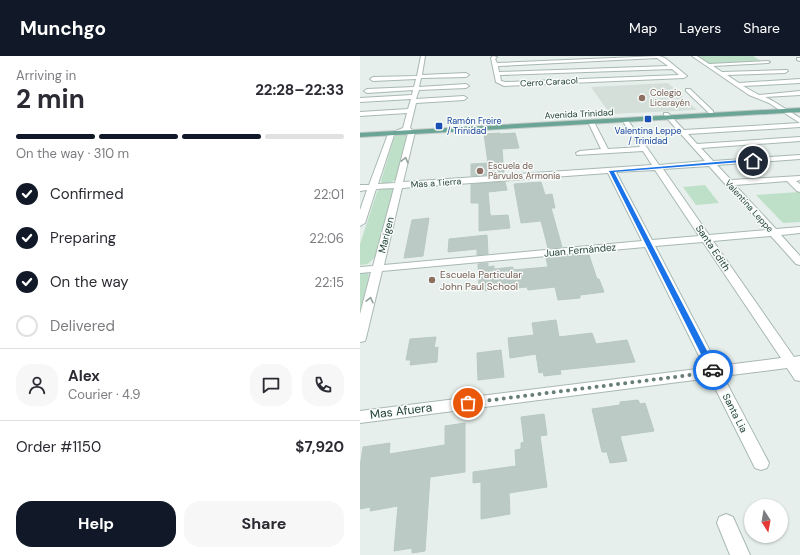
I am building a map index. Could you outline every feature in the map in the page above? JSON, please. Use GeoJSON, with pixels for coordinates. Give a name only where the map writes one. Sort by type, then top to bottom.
{"type":"FeatureCollection","features":[{"type":"Feature","properties":{"kind":"main road","name":"Avenida Trinidad"},"geometry":{"type":"LineString","coordinates":[[360,135],[800,107]]}},
{"type":"Feature","properties":{"kind":"main road","name":"Avenida Trinidad"},"geometry":{"type":"LineString","coordinates":[[360,132],[591,122],[711,112],[782,109],[800,110]]}},
{"type":"Feature","properties":{"kind":"street","name":"Marigen"},"geometry":{"type":"LineString","coordinates":[[360,338],[399,186],[409,131],[410,111],[423,56]]}},
{"type":"Feature","properties":{"kind":"street"},"geometry":{"type":"LineString","coordinates":[[495,56],[493,58],[498,74],[673,67]]}},
{"type":"Feature","properties":{"kind":"street"},"geometry":{"type":"LineString","coordinates":[[555,56],[610,70],[631,79],[636,83]]}},
{"type":"Feature","properties":{"kind":"street"},"geometry":{"type":"LineString","coordinates":[[694,56],[737,85],[755,96],[771,102],[800,121]]}},
{"type":"Feature","properties":{"kind":"street"},"geometry":{"type":"LineString","coordinates":[[756,56],[794,76]]}},
{"type":"Feature","properties":{"kind":"street"},"geometry":{"type":"LineString","coordinates":[[496,65],[582,62],[657,57],[663,59],[684,76],[631,79]]}},
{"type":"Feature","properties":{"kind":"street"},"geometry":{"type":"LineString","coordinates":[[708,66],[768,62]]}},
{"type":"Feature","properties":{"kind":"street","name":"Cerro Caracol"},"geometry":{"type":"LineString","coordinates":[[498,74],[499,83],[506,84],[631,79]]}},
{"type":"Feature","properties":{"kind":"street"},"geometry":{"type":"LineString","coordinates":[[722,74],[794,76]]}},
{"type":"Feature","properties":{"kind":"street"},"geometry":{"type":"LineString","coordinates":[[373,79],[466,75]]}},
{"type":"Feature","properties":{"kind":"street"},"geometry":{"type":"LineString","coordinates":[[737,85],[794,76]]}},
{"type":"Feature","properties":{"kind":"street"},"geometry":{"type":"LineString","coordinates":[[367,91],[466,86]]}},
{"type":"Feature","properties":{"kind":"street"},"geometry":{"type":"LineString","coordinates":[[688,90],[711,112]]}},
{"type":"Feature","properties":{"kind":"street"},"geometry":{"type":"LineString","coordinates":[[755,96],[800,93]]}},
{"type":"Feature","properties":{"kind":"street"},"geometry":{"type":"LineString","coordinates":[[360,100],[464,98]]}},
{"type":"Feature","properties":{"kind":"street"},"geometry":{"type":"LineString","coordinates":[[360,114],[410,111]]}},
{"type":"Feature","properties":{"kind":"street","name":"Valentina Leppe"},"geometry":{"type":"LineString","coordinates":[[668,116],[800,262]]}},
{"type":"Feature","properties":{"kind":"street","name":"Santa Edith"},"geometry":{"type":"LineString","coordinates":[[626,120],[706,238],[795,361],[800,376]]}},
{"type":"Feature","properties":{"kind":"street"},"geometry":{"type":"LineString","coordinates":[[591,122],[606,152]]}},
{"type":"Feature","properties":{"kind":"street"},"geometry":{"type":"LineString","coordinates":[[683,132],[800,125]]}},
{"type":"Feature","properties":{"kind":"street"},"geometry":{"type":"LineString","coordinates":[[360,223],[391,134]]}},
{"type":"Feature","properties":{"kind":"street"},"geometry":{"type":"LineString","coordinates":[[695,146],[800,139]]}},
{"type":"Feature","properties":{"kind":"street"},"geometry":{"type":"LineString","coordinates":[[580,153],[645,149]]}},
{"type":"Feature","properties":{"kind":"street","name":"Mas a Tierra"},"geometry":{"type":"LineString","coordinates":[[360,188],[800,157]]}},
{"type":"Feature","properties":{"kind":"street","name":"Santa Lia"},"geometry":{"type":"LineString","coordinates":[[611,171],[761,463]]}},
{"type":"Feature","properties":{"kind":"street"},"geometry":{"type":"LineString","coordinates":[[729,183],[800,178]]}},
{"type":"Feature","properties":{"kind":"street"},"geometry":{"type":"LineString","coordinates":[[789,179],[800,189]]}},
{"type":"Feature","properties":{"kind":"street","name":"Juan Fernández"},"geometry":{"type":"LineString","coordinates":[[360,270],[800,230]]}},
{"type":"Feature","properties":{"kind":"street","name":"Mas Afuera"},"geometry":{"type":"LineString","coordinates":[[360,417],[795,361]]}},
{"type":"Feature","properties":{"kind":"street"},"geometry":{"type":"LineString","coordinates":[[726,523],[740,555]]}},
{"type":"Feature","properties":{"kind":"shaded area","name":"Colegio Licarayén"},"geometry":{"type":"Polygon","coordinates":[[[668,83],[697,110],[610,114],[591,87],[668,83]]]}},
{"type":"Feature","properties":{"kind":"green space"},"geometry":{"type":"Polygon","coordinates":[[[696,56],[753,56],[763,62],[708,64],[696,56]]]}},
{"type":"Feature","properties":{"kind":"green space"},"geometry":{"type":"Polygon","coordinates":[[[407,134],[395,180],[389,183],[382,183],[381,181],[395,135],[407,134]]]}},
{"type":"Feature","properties":{"kind":"green space"},"geometry":{"type":"Polygon","coordinates":[[[705,185],[719,203],[696,205],[683,187],[705,185]]]}},
{"type":"Feature","properties":{"kind":"green space"},"geometry":{"type":"Polygon","coordinates":[[[381,188],[392,188],[393,192],[375,257],[368,264],[360,265],[360,244],[377,192],[381,188]]]}},
{"type":"Feature","properties":{"kind":"green space"},"geometry":{"type":"Polygon","coordinates":[[[799,192],[800,222],[783,223],[756,195],[799,192]]]}},
{"type":"Feature","properties":{"kind":"green space"},"geometry":{"type":"Polygon","coordinates":[[[360,271],[367,272],[369,275],[360,312],[360,271]]]}},
{"type":"Feature","properties":{"kind":"building"},"geometry":{"type":"Polygon","coordinates":[[[515,133],[519,148],[502,149],[504,174],[471,176],[471,164],[488,163],[484,134],[515,133]]]}},
{"type":"Feature","properties":{"kind":"building"},"geometry":{"type":"Polygon","coordinates":[[[505,182],[507,190],[488,192],[490,214],[491,216],[508,215],[510,228],[479,231],[479,203],[471,203],[471,184],[505,182]]]}},
{"type":"Feature","properties":{"kind":"building"},"geometry":{"type":"Polygon","coordinates":[[[541,182],[545,195],[552,194],[555,208],[551,208],[562,247],[548,248],[541,221],[521,223],[514,184],[541,182]]]}},
{"type":"Feature","properties":{"kind":"building"},"geometry":{"type":"Polygon","coordinates":[[[429,218],[423,256],[404,258],[412,220],[429,218]]]}},
{"type":"Feature","properties":{"kind":"building"},"geometry":{"type":"Polygon","coordinates":[[[487,235],[488,254],[477,255],[477,249],[448,252],[449,239],[487,235]]]}},
{"type":"Feature","properties":{"kind":"building"},"geometry":{"type":"Polygon","coordinates":[[[589,255],[597,279],[599,279],[604,292],[580,295],[580,298],[558,300],[555,287],[528,290],[527,287],[481,291],[479,289],[478,264],[488,263],[488,267],[494,266],[494,269],[513,267],[513,270],[548,267],[546,258],[551,257],[589,255]]]}},
{"type":"Feature","properties":{"kind":"building"},"geometry":{"type":"Polygon","coordinates":[[[556,320],[559,337],[592,333],[596,344],[627,340],[635,362],[560,370],[561,374],[544,376],[543,372],[539,373],[536,354],[510,358],[508,338],[534,335],[532,323],[556,320]]]}},
{"type":"Feature","properties":{"kind":"building"},"geometry":{"type":"Polygon","coordinates":[[[436,337],[434,348],[438,347],[437,362],[410,365],[411,360],[406,360],[410,339],[436,337]]]}},
{"type":"Feature","properties":{"kind":"building"},"geometry":{"type":"Polygon","coordinates":[[[501,350],[504,377],[478,380],[477,353],[501,350]]]}},
{"type":"Feature","properties":{"kind":"building"},"geometry":{"type":"Polygon","coordinates":[[[638,400],[640,404],[645,403],[654,431],[620,436],[627,461],[610,463],[607,452],[602,452],[592,409],[620,405],[620,402],[638,400]]]}},
{"type":"Feature","properties":{"kind":"building"},"geometry":{"type":"Polygon","coordinates":[[[544,414],[547,435],[540,436],[547,487],[509,493],[510,514],[481,519],[481,482],[473,483],[473,472],[516,466],[515,450],[521,449],[521,443],[524,442],[521,417],[544,414]]]}},
{"type":"Feature","properties":{"kind":"building"},"geometry":{"type":"Polygon","coordinates":[[[465,423],[465,472],[430,477],[425,551],[412,553],[412,548],[394,551],[398,506],[370,511],[371,507],[360,509],[360,467],[363,447],[390,443],[389,454],[445,445],[445,426],[465,423]]]}},
{"type":"Feature","properties":{"kind":"way so far"},"geometry":{"type":"LineString","coordinates":[[468,403],[714,372],[713,370]]}},
{"type":"Feature","properties":{"kind":"place","name":"Colegio Licarayén"},"geometry":{"type":"Point","coordinates":[642,98]}},
{"type":"Feature","properties":{"kind":"place","name":"Valentina Leppe / Trinidad"},"geometry":{"type":"Point","coordinates":[648,119]}},
{"type":"Feature","properties":{"kind":"place","name":"Ramón Freire / Trinidad"},"geometry":{"type":"Point","coordinates":[439,126]}},
{"type":"Feature","properties":{"kind":"place","name":"Escuela de Párvulos Armonía"},"geometry":{"type":"Point","coordinates":[480,171]}},
{"type":"Feature","properties":{"kind":"place","name":"Escuela Particular John Paul School"},"geometry":{"type":"Point","coordinates":[432,280]}},
{"type":"Feature","properties":{"kind":"route"},"geometry":{"type":"LineString","coordinates":[[713,370],[611,171],[753,161]]}}]}
